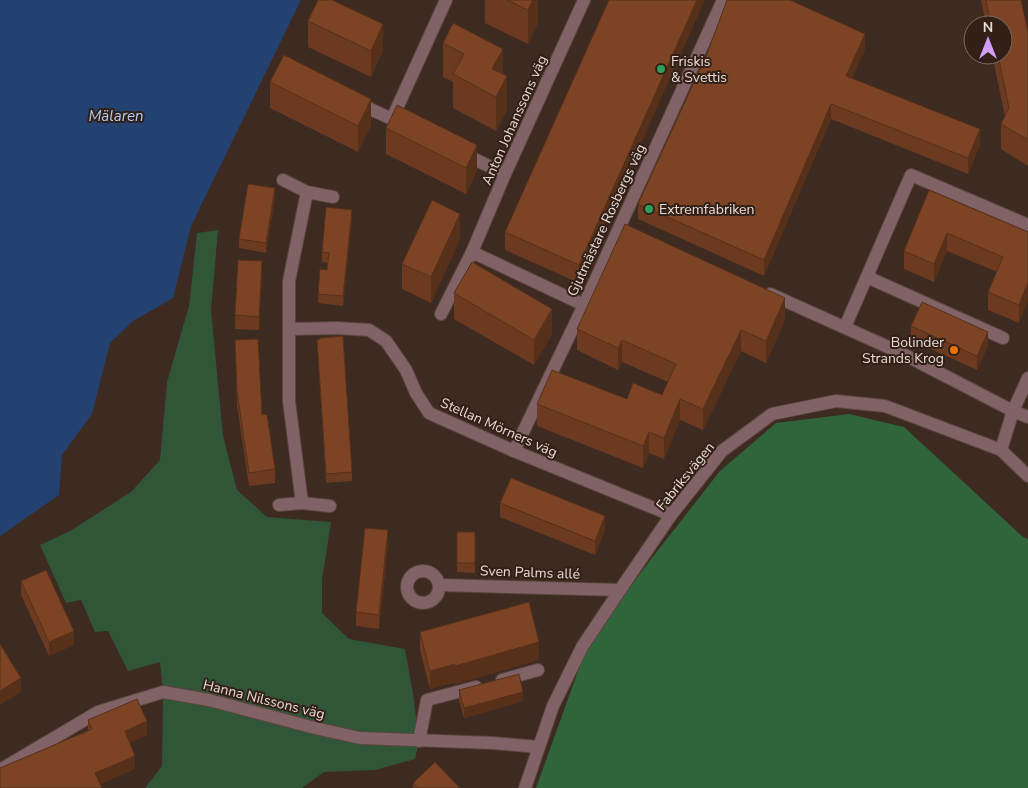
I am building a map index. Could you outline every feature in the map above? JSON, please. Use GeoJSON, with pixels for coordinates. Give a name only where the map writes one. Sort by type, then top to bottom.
{"type":"FeatureCollection","features":[{"type":"Feature","properties":{"kind":"street"},"geometry":{"type":"LineString","coordinates":[[392,119],[446,0]]}},
{"type":"Feature","properties":{"kind":"street","name":"Anton Johanssons väg"},"geometry":{"type":"LineString","coordinates":[[441,314],[472,252],[505,174],[584,0]]}},
{"type":"Feature","properties":{"kind":"street","name":"Gjutmästare Rosbergs väg"},"geometry":{"type":"LineString","coordinates":[[514,451],[584,304],[624,229],[723,0]]}},
{"type":"Feature","properties":{"kind":"street"},"geometry":{"type":"LineString","coordinates":[[348,99],[418,132]]}},
{"type":"Feature","properties":{"kind":"street"},"geometry":{"type":"LineString","coordinates":[[453,149],[505,174]]}},
{"type":"Feature","properties":{"kind":"street"},"geometry":{"type":"LineString","coordinates":[[844,327],[912,175],[1028,225]]}},
{"type":"Feature","properties":{"kind":"street"},"geometry":{"type":"LineString","coordinates":[[283,180],[306,192],[333,197]]}},
{"type":"Feature","properties":{"kind":"street"},"geometry":{"type":"LineString","coordinates":[[302,503],[289,400],[289,281],[306,192]]}},
{"type":"Feature","properties":{"kind":"street"},"geometry":{"type":"LineString","coordinates":[[472,252],[584,304]]}},
{"type":"Feature","properties":{"kind":"street"},"geometry":{"type":"LineString","coordinates":[[867,277],[1003,338]]}},
{"type":"Feature","properties":{"kind":"street"},"geometry":{"type":"LineString","coordinates":[[758,289],[899,352],[1028,417]]}},
{"type":"Feature","properties":{"kind":"street","name":"Stellan Mörners väg"},"geometry":{"type":"LineString","coordinates":[[289,329],[337,328],[369,330],[386,341],[406,370],[416,393],[429,413],[514,451],[671,516]]}},
{"type":"Feature","properties":{"kind":"street"},"geometry":{"type":"LineString","coordinates":[[1001,450],[1013,411],[1028,378]]}},
{"type":"Feature","properties":{"kind":"street","name":"Fabriksvägen"},"geometry":{"type":"LineString","coordinates":[[525,788],[553,706],[582,648],[620,590],[671,516],[722,451],[772,414],[836,400],[885,406],[1001,450],[1028,476]]}},
{"type":"Feature","properties":{"kind":"street"},"geometry":{"type":"LineString","coordinates":[[279,505],[302,503],[330,506]]}},
{"type":"Feature","properties":{"kind":"street","name":"Sven Palms allé"},"geometry":{"type":"LineString","coordinates":[[440,585],[620,590]]}},
{"type":"Feature","properties":{"kind":"street"},"geometry":{"type":"LineString","coordinates":[[419,741],[427,700],[538,670]]}},
{"type":"Feature","properties":{"kind":"street","name":"Hanna Nilssons väg"},"geometry":{"type":"LineString","coordinates":[[0,770],[98,712],[163,692],[209,700],[360,738],[493,743],[538,747]]}},
{"type":"Feature","properties":{"kind":"green space"},"geometry":{"type":"Polygon","coordinates":[[[218,230],[211,310],[223,436],[237,490],[267,517],[331,522],[322,580],[322,613],[349,639],[405,649],[419,741],[415,759],[375,770],[324,772],[302,788],[145,788],[162,766],[163,692],[160,662],[128,671],[108,631],[95,632],[81,600],[66,603],[40,545],[70,531],[131,492],[160,460],[167,382],[189,306],[197,233],[218,230]]]}},
{"type":"Feature","properties":{"kind":"green space"},"geometry":{"type":"Polygon","coordinates":[[[849,414],[904,427],[1023,537],[1028,539],[1028,788],[536,788],[587,646],[648,563],[720,471],[776,423],[849,414]]]}},
{"type":"Feature","properties":{"kind":"water","name":"Mälaren"},"geometry":{"type":"Polygon","coordinates":[[[0,0],[301,0],[191,226],[173,298],[133,321],[110,343],[92,414],[62,455],[59,495],[0,536],[0,0]]]}},
{"type":"Feature","properties":{"kind":"building"},"geometry":{"type":"Polygon","coordinates":[[[318,0],[332,0],[383,24],[371,51],[308,21],[318,0]]]}},
{"type":"Feature","properties":{"kind":"building"},"geometry":{"type":"Polygon","coordinates":[[[507,0],[533,0],[528,10],[507,0]]]}},
{"type":"Feature","properties":{"kind":"building"},"geometry":{"type":"Polygon","coordinates":[[[609,0],[697,0],[579,265],[505,232],[609,0]]]}},
{"type":"Feature","properties":{"kind":"building"},"geometry":{"type":"Polygon","coordinates":[[[727,0],[790,0],[865,34],[846,76],[980,129],[968,158],[831,104],[764,260],[638,204],[707,54],[727,0]]]}},
{"type":"Feature","properties":{"kind":"building"},"geometry":{"type":"Polygon","coordinates":[[[986,0],[1021,0],[1028,32],[1028,140],[1001,124],[1009,108],[1000,65],[1013,65],[1013,15],[989,15],[986,0]]]}},
{"type":"Feature","properties":{"kind":"building"},"geometry":{"type":"Polygon","coordinates":[[[453,23],[503,49],[492,69],[507,76],[496,97],[453,74],[464,54],[443,43],[453,23]]]}},
{"type":"Feature","properties":{"kind":"building"},"geometry":{"type":"Polygon","coordinates":[[[284,55],[371,99],[358,126],[270,82],[284,55]]]}},
{"type":"Feature","properties":{"kind":"building"},"geometry":{"type":"Polygon","coordinates":[[[397,105],[477,145],[466,168],[386,128],[397,105]]]}},
{"type":"Feature","properties":{"kind":"building"},"geometry":{"type":"Polygon","coordinates":[[[248,184],[275,188],[266,243],[239,239],[248,184]]]}},
{"type":"Feature","properties":{"kind":"building"},"geometry":{"type":"Polygon","coordinates":[[[929,190],[1028,232],[1028,283],[1019,305],[988,292],[1003,257],[947,233],[934,264],[904,251],[929,190]]]}},
{"type":"Feature","properties":{"kind":"building"},"geometry":{"type":"Polygon","coordinates":[[[432,200],[460,214],[431,277],[402,264],[432,200]]]}},
{"type":"Feature","properties":{"kind":"building"},"geometry":{"type":"Polygon","coordinates":[[[326,207],[352,210],[343,296],[318,294],[320,269],[327,270],[329,253],[322,252],[326,207]]]}},
{"type":"Feature","properties":{"kind":"building"},"geometry":{"type":"Polygon","coordinates":[[[625,224],[785,298],[766,341],[741,330],[703,409],[680,399],[664,438],[649,432],[643,446],[537,404],[552,370],[627,399],[633,383],[662,395],[676,364],[622,340],[618,348],[577,329],[625,224]]]}},
{"type":"Feature","properties":{"kind":"building"},"geometry":{"type":"Polygon","coordinates":[[[238,260],[262,261],[259,317],[235,315],[238,260]]]}},
{"type":"Feature","properties":{"kind":"building"},"geometry":{"type":"Polygon","coordinates":[[[472,262],[552,309],[534,340],[454,293],[472,262]]]}},
{"type":"Feature","properties":{"kind":"building"},"geometry":{"type":"Polygon","coordinates":[[[922,302],[988,332],[977,356],[911,326],[922,302]]]}},
{"type":"Feature","properties":{"kind":"building"},"geometry":{"type":"Polygon","coordinates":[[[343,336],[352,472],[326,474],[317,340],[320,338],[343,336]]]}},
{"type":"Feature","properties":{"kind":"building"},"geometry":{"type":"Polygon","coordinates":[[[258,339],[262,415],[267,414],[275,469],[249,473],[237,391],[235,340],[258,339]]]}},
{"type":"Feature","properties":{"kind":"building"},"geometry":{"type":"Polygon","coordinates":[[[511,478],[605,516],[595,541],[500,503],[511,478]]]}},
{"type":"Feature","properties":{"kind":"building"},"geometry":{"type":"Polygon","coordinates":[[[365,528],[388,530],[379,615],[356,612],[365,528]]]}},
{"type":"Feature","properties":{"kind":"building"},"geometry":{"type":"Polygon","coordinates":[[[457,532],[475,532],[475,563],[457,563],[457,532]]]}},
{"type":"Feature","properties":{"kind":"building"},"geometry":{"type":"Polygon","coordinates":[[[46,570],[74,631],[49,642],[21,581],[46,570]]]}},
{"type":"Feature","properties":{"kind":"building"},"geometry":{"type":"Polygon","coordinates":[[[529,602],[539,642],[455,666],[455,664],[430,671],[420,632],[529,602]]]}},
{"type":"Feature","properties":{"kind":"building"},"geometry":{"type":"Polygon","coordinates":[[[0,644],[21,678],[0,691],[0,644]]]}},
{"type":"Feature","properties":{"kind":"building"},"geometry":{"type":"Polygon","coordinates":[[[519,674],[523,692],[464,708],[459,690],[519,674]]]}},
{"type":"Feature","properties":{"kind":"building"},"geometry":{"type":"Polygon","coordinates":[[[137,699],[147,721],[125,731],[135,756],[95,773],[102,788],[0,788],[0,768],[92,729],[88,720],[137,699]]]}},
{"type":"Feature","properties":{"kind":"building"},"geometry":{"type":"Polygon","coordinates":[[[435,762],[460,788],[419,788],[413,783],[435,762]]]}},
{"type":"Feature","properties":{"kind":"place","name":"Friskis & Svettis"},"geometry":{"type":"Point","coordinates":[661,69]}},
{"type":"Feature","properties":{"kind":"place","name":"Extremfabriken"},"geometry":{"type":"Point","coordinates":[649,209]}},
{"type":"Feature","properties":{"kind":"place","name":"Bolinder Strands Krog"},"geometry":{"type":"Point","coordinates":[954,350]}}]}
